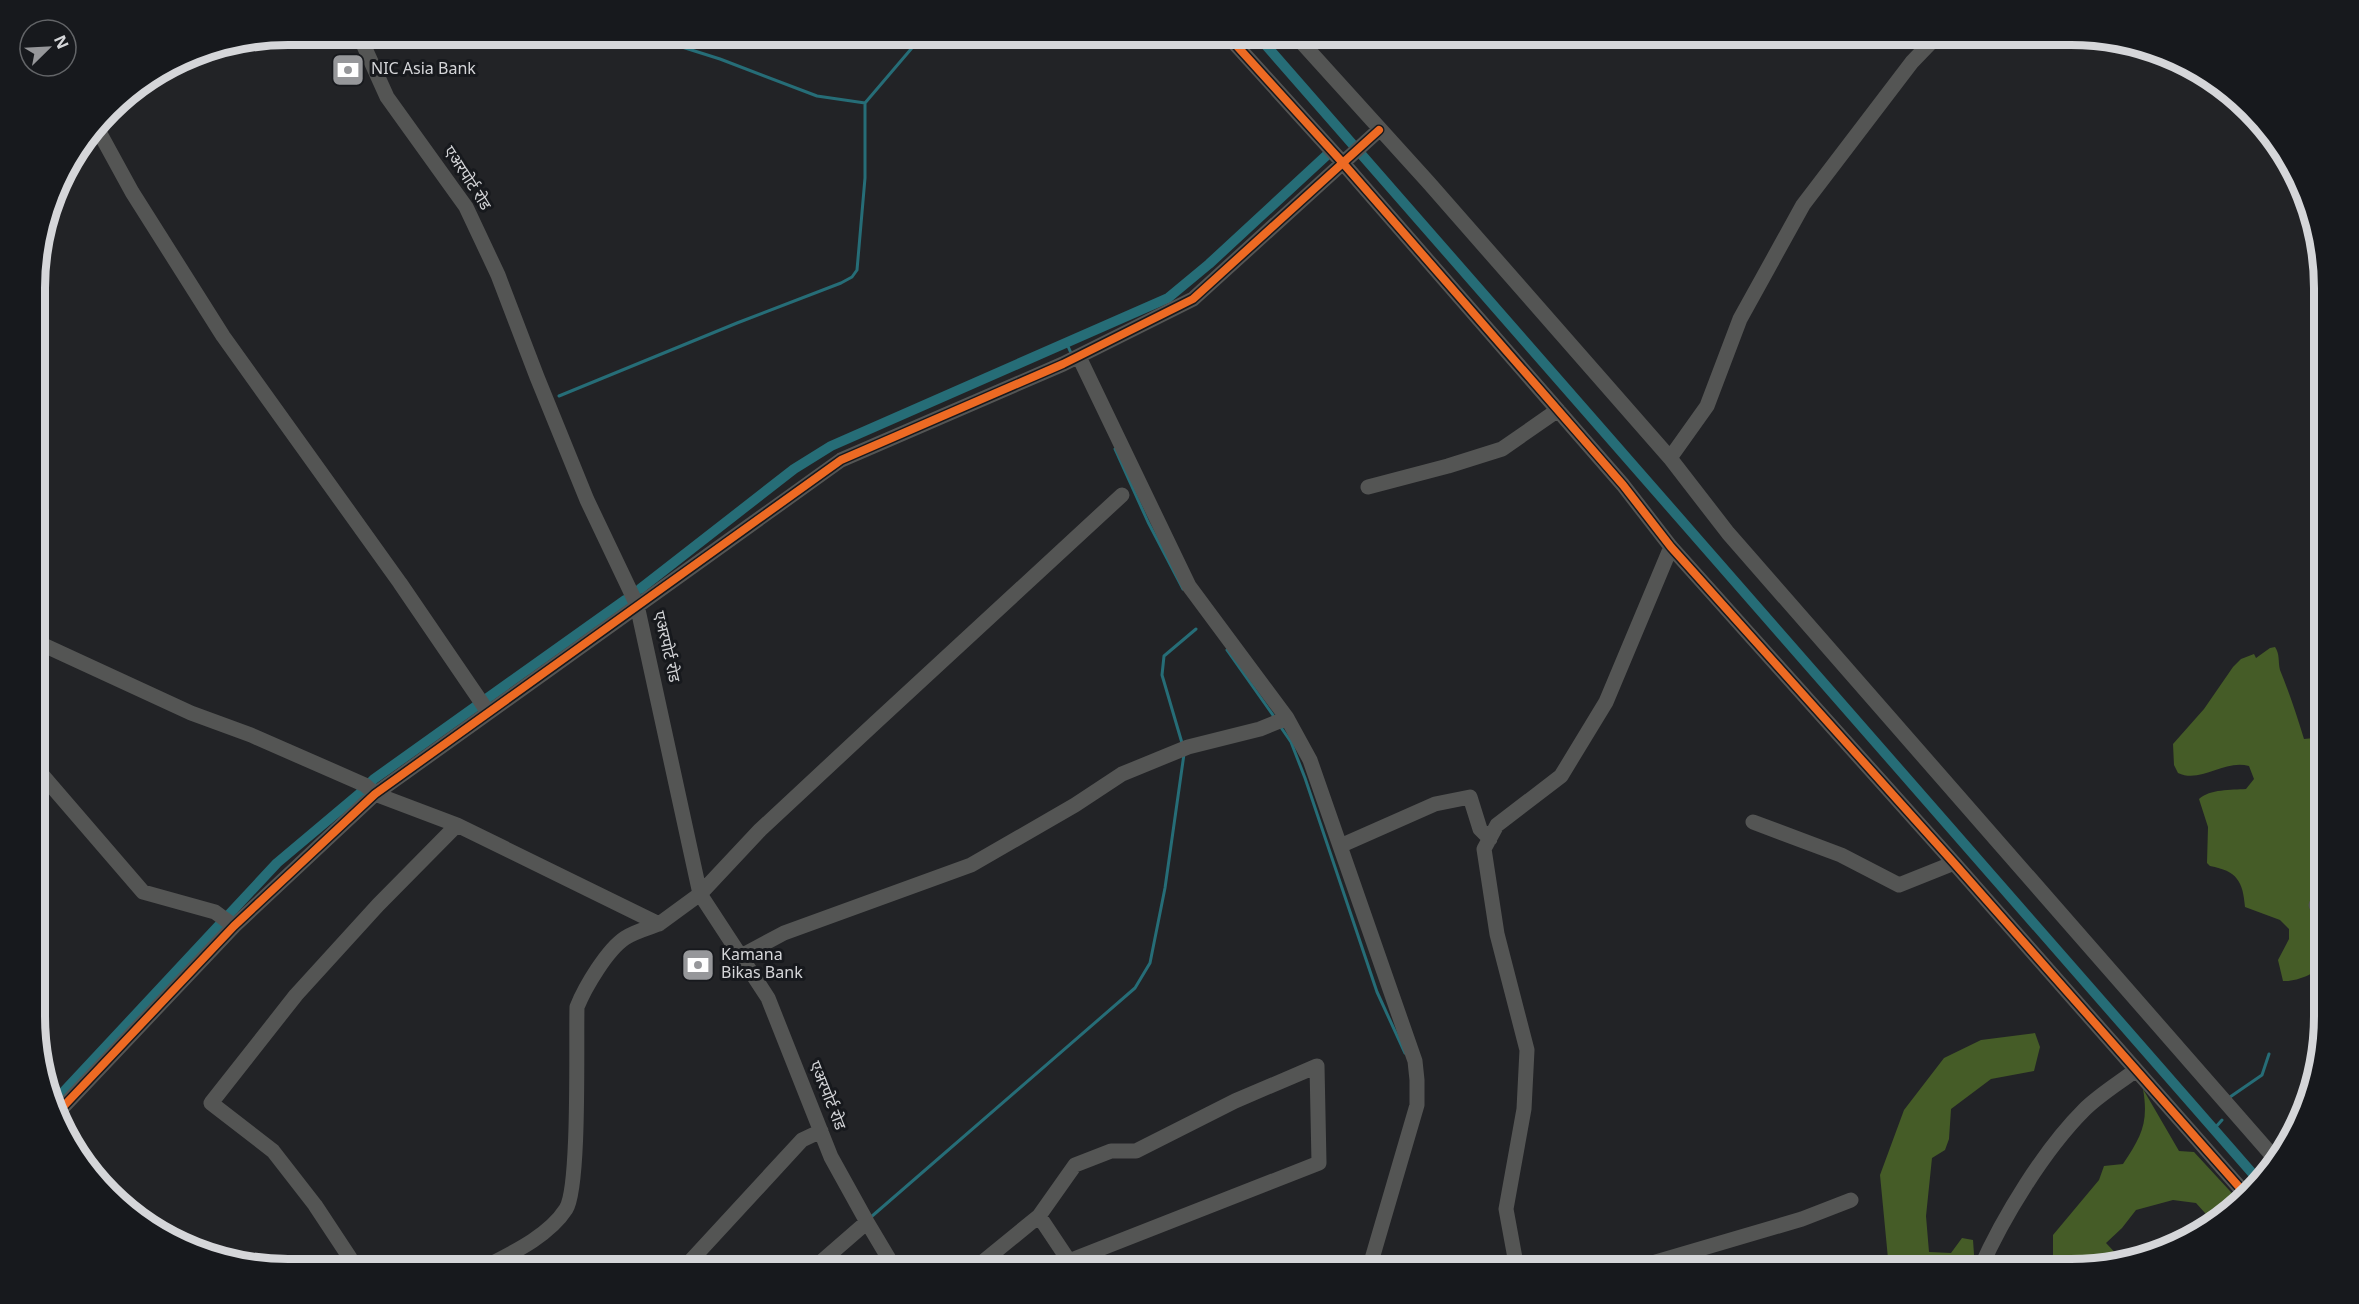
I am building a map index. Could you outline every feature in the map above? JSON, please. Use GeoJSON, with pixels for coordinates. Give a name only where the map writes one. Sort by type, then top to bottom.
{"type":"FeatureCollection","features":[{"type":"Feature","properties":{"kind":"street","name":"एअरपोर्ट रोड"},"geometry":{"type":"LineString","coordinates":[[364,45],[387,97],[466,207],[498,275],[587,500],[637,605],[700,894],[768,998],[831,1157],[865,1220],[890,1259]]}},
{"type":"Feature","properties":{"kind":"street"},"geometry":{"type":"LineString","coordinates":[[1237,45],[1623,484],[1671,547],[1954,863],[2241,1189]]}},
{"type":"Feature","properties":{"kind":"street"},"geometry":{"type":"LineString","coordinates":[[1304,45],[1375,133],[1429,183],[1670,458],[1728,533],[2271,1154]]}},
{"type":"Feature","properties":{"kind":"street"},"geometry":{"type":"LineString","coordinates":[[1670,458],[1707,406],[1740,319],[1803,205],[1912,62],[1928,45]]}},
{"type":"Feature","properties":{"kind":"street"},"geometry":{"type":"LineString","coordinates":[[62,1107],[232,924],[370,790],[484,706],[637,605],[840,460],[1073,360],[1193,299],[1375,133]]}},
{"type":"Feature","properties":{"kind":"street"},"geometry":{"type":"LineString","coordinates":[[100,134],[132,192],[223,336],[400,583],[484,706]]}},
{"type":"Feature","properties":{"kind":"street"},"geometry":{"type":"LineString","coordinates":[[1073,360],[1189,586],[1287,718],[1310,760],[1415,1061],[1418,1080],[1417,1105],[1372,1259]]}},
{"type":"Feature","properties":{"kind":"street"},"geometry":{"type":"LineString","coordinates":[[1368,487],[1502,449],[1558,410]]}},
{"type":"Feature","properties":{"kind":"street"},"geometry":{"type":"LineString","coordinates":[[500,1259],[522,1247],[554,1223],[568,1207],[574,1178],[577,1007],[582,995],[612,950],[625,938],[659,924],[700,894],[760,831],[834,761],[1122,495]]}},
{"type":"Feature","properties":{"kind":"street"},"geometry":{"type":"LineString","coordinates":[[1515,1259],[1506,1209],[1524,1109],[1527,1050],[1497,934],[1484,849],[1497,825],[1561,776],[1606,702],[1671,547]]}},
{"type":"Feature","properties":{"kind":"street"},"geometry":{"type":"LineString","coordinates":[[45,646],[191,713],[251,735],[370,790],[457,825],[659,924]]}},
{"type":"Feature","properties":{"kind":"street"},"geometry":{"type":"LineString","coordinates":[[741,956],[784,933],[971,865],[1075,805],[1122,774],[1188,747],[1260,729],[1287,718]]}},
{"type":"Feature","properties":{"kind":"street"},"geometry":{"type":"LineString","coordinates":[[45,778],[143,892],[215,912],[232,924]]}},
{"type":"Feature","properties":{"kind":"street"},"geometry":{"type":"LineString","coordinates":[[1340,846],[1435,804],[1470,796],[1480,830],[1490,839]]}},
{"type":"Feature","properties":{"kind":"street"},"geometry":{"type":"LineString","coordinates":[[1752,822],[1841,855],[1899,885],[1954,863]]}},
{"type":"Feature","properties":{"kind":"street"},"geometry":{"type":"LineString","coordinates":[[350,1259],[315,1205],[273,1151],[211,1103],[296,995],[378,905],[457,825]]}},
{"type":"Feature","properties":{"kind":"street"},"geometry":{"type":"LineString","coordinates":[[986,1259],[1039,1216],[1075,1165],[1111,1151],[1136,1151],[1234,1101],[1317,1066],[1319,1164],[1074,1259]]}},
{"type":"Feature","properties":{"kind":"street"},"geometry":{"type":"LineString","coordinates":[[1984,1259],[1991,1244],[2047,1152],[2085,1109],[2136,1070]]}},
{"type":"Feature","properties":{"kind":"street"},"geometry":{"type":"LineString","coordinates":[[692,1259],[802,1140],[821,1131]]}},
{"type":"Feature","properties":{"kind":"street"},"geometry":{"type":"LineString","coordinates":[[1666,1259],[1802,1219],[1851,1200]]}},
{"type":"Feature","properties":{"kind":"street"},"geometry":{"type":"LineString","coordinates":[[1039,1216],[1068,1259]]}},
{"type":"Feature","properties":{"kind":"street"},"geometry":{"type":"LineString","coordinates":[[824,1259],[865,1220]]}},
{"type":"Feature","properties":{"kind":"green space"},"geometry":{"type":"Polygon","coordinates":[[[2275,647],[2277,650],[2280,670],[2304,739],[2314,738],[2314,971],[2288,981],[2283,981],[2278,960],[2289,939],[2289,929],[2280,920],[2245,907],[2237,879],[2227,871],[2207,863],[2208,827],[2199,799],[2215,792],[2246,789],[2254,779],[2249,766],[2231,766],[2204,774],[2187,776],[2178,773],[2174,765],[2173,744],[2204,709],[2233,667],[2241,659],[2254,654],[2256,658],[2275,647]]]}},
{"type":"Feature","properties":{"kind":"green space"},"geometry":{"type":"Polygon","coordinates":[[[2035,1033],[2040,1047],[2034,1071],[1991,1079],[1951,1109],[1949,1139],[1945,1150],[1932,1158],[1926,1216],[1929,1252],[1951,1253],[1962,1238],[1973,1240],[1974,1259],[1888,1259],[1880,1175],[1904,1110],[1944,1058],[1981,1040],[2035,1033]]]}},
{"type":"Feature","properties":{"kind":"green space"},"geometry":{"type":"Polygon","coordinates":[[[2143,1089],[2179,1151],[2194,1152],[2234,1196],[2208,1217],[2196,1203],[2173,1200],[2136,1210],[2106,1243],[2117,1254],[2053,1259],[2053,1235],[2099,1180],[2104,1166],[2123,1164],[2135,1146],[2144,1121],[2143,1089]]]}},
{"type":"Feature","properties":{"kind":"waterway"},"geometry":{"type":"LineString","coordinates":[[676,45],[720,59],[817,96],[865,103],[914,45]]}},
{"type":"Feature","properties":{"kind":"waterway"},"geometry":{"type":"LineString","coordinates":[[1266,45],[2254,1176]]}},
{"type":"Feature","properties":{"kind":"waterway"},"geometry":{"type":"LineString","coordinates":[[559,396],[852,277],[857,270],[865,178],[865,103]]}},
{"type":"Feature","properties":{"kind":"waterway"},"geometry":{"type":"LineString","coordinates":[[640,589],[794,469],[831,446],[1168,298],[1209,264],[1328,154]]}},
{"type":"Feature","properties":{"kind":"waterway"},"geometry":{"type":"LineString","coordinates":[[1067,344],[1071,353]]}},
{"type":"Feature","properties":{"kind":"waterway"},"geometry":{"type":"LineString","coordinates":[[1115,449],[1148,522],[1183,589]]}},
{"type":"Feature","properties":{"kind":"waterway"},"geometry":{"type":"LineString","coordinates":[[59,1097],[277,863],[374,779],[625,600]]}},
{"type":"Feature","properties":{"kind":"waterway"},"geometry":{"type":"LineString","coordinates":[[1182,743],[1162,675],[1164,656],[1196,629]]}},
{"type":"Feature","properties":{"kind":"waterway"},"geometry":{"type":"LineString","coordinates":[[1227,650],[1275,718]]}},
{"type":"Feature","properties":{"kind":"waterway"},"geometry":{"type":"LineString","coordinates":[[1280,726],[1291,742],[1305,778],[1377,992],[1405,1053]]}},
{"type":"Feature","properties":{"kind":"waterway"},"geometry":{"type":"LineString","coordinates":[[871,1217],[1135,988],[1150,963],[1165,888],[1184,754]]}},
{"type":"Feature","properties":{"kind":"waterway"},"geometry":{"type":"LineString","coordinates":[[2230,1097],[2262,1075],[2269,1054]]}},
{"type":"Feature","properties":{"kind":"waterway"},"geometry":{"type":"LineString","coordinates":[[2214,1129],[2222,1120]]}},
{"type":"Feature","properties":{"kind":"cycle path"},"geometry":{"type":"LineString","coordinates":[[1236,45],[1342,162],[1623,485],[1671,547],[1954,863],[2241,1189]]}},
{"type":"Feature","properties":{"kind":"cycle path"},"geometry":{"type":"LineString","coordinates":[[62,1107],[234,926],[375,794],[841,460],[1063,364],[1193,299],[1379,130]]}},
{"type":"Feature","properties":{"kind":"place","name":"NIC Asia Bank"},"geometry":{"type":"Point","coordinates":[348,70]}},
{"type":"Feature","properties":{"kind":"place","name":"Kamana Bikas Bank"},"geometry":{"type":"Point","coordinates":[698,965]}}]}
